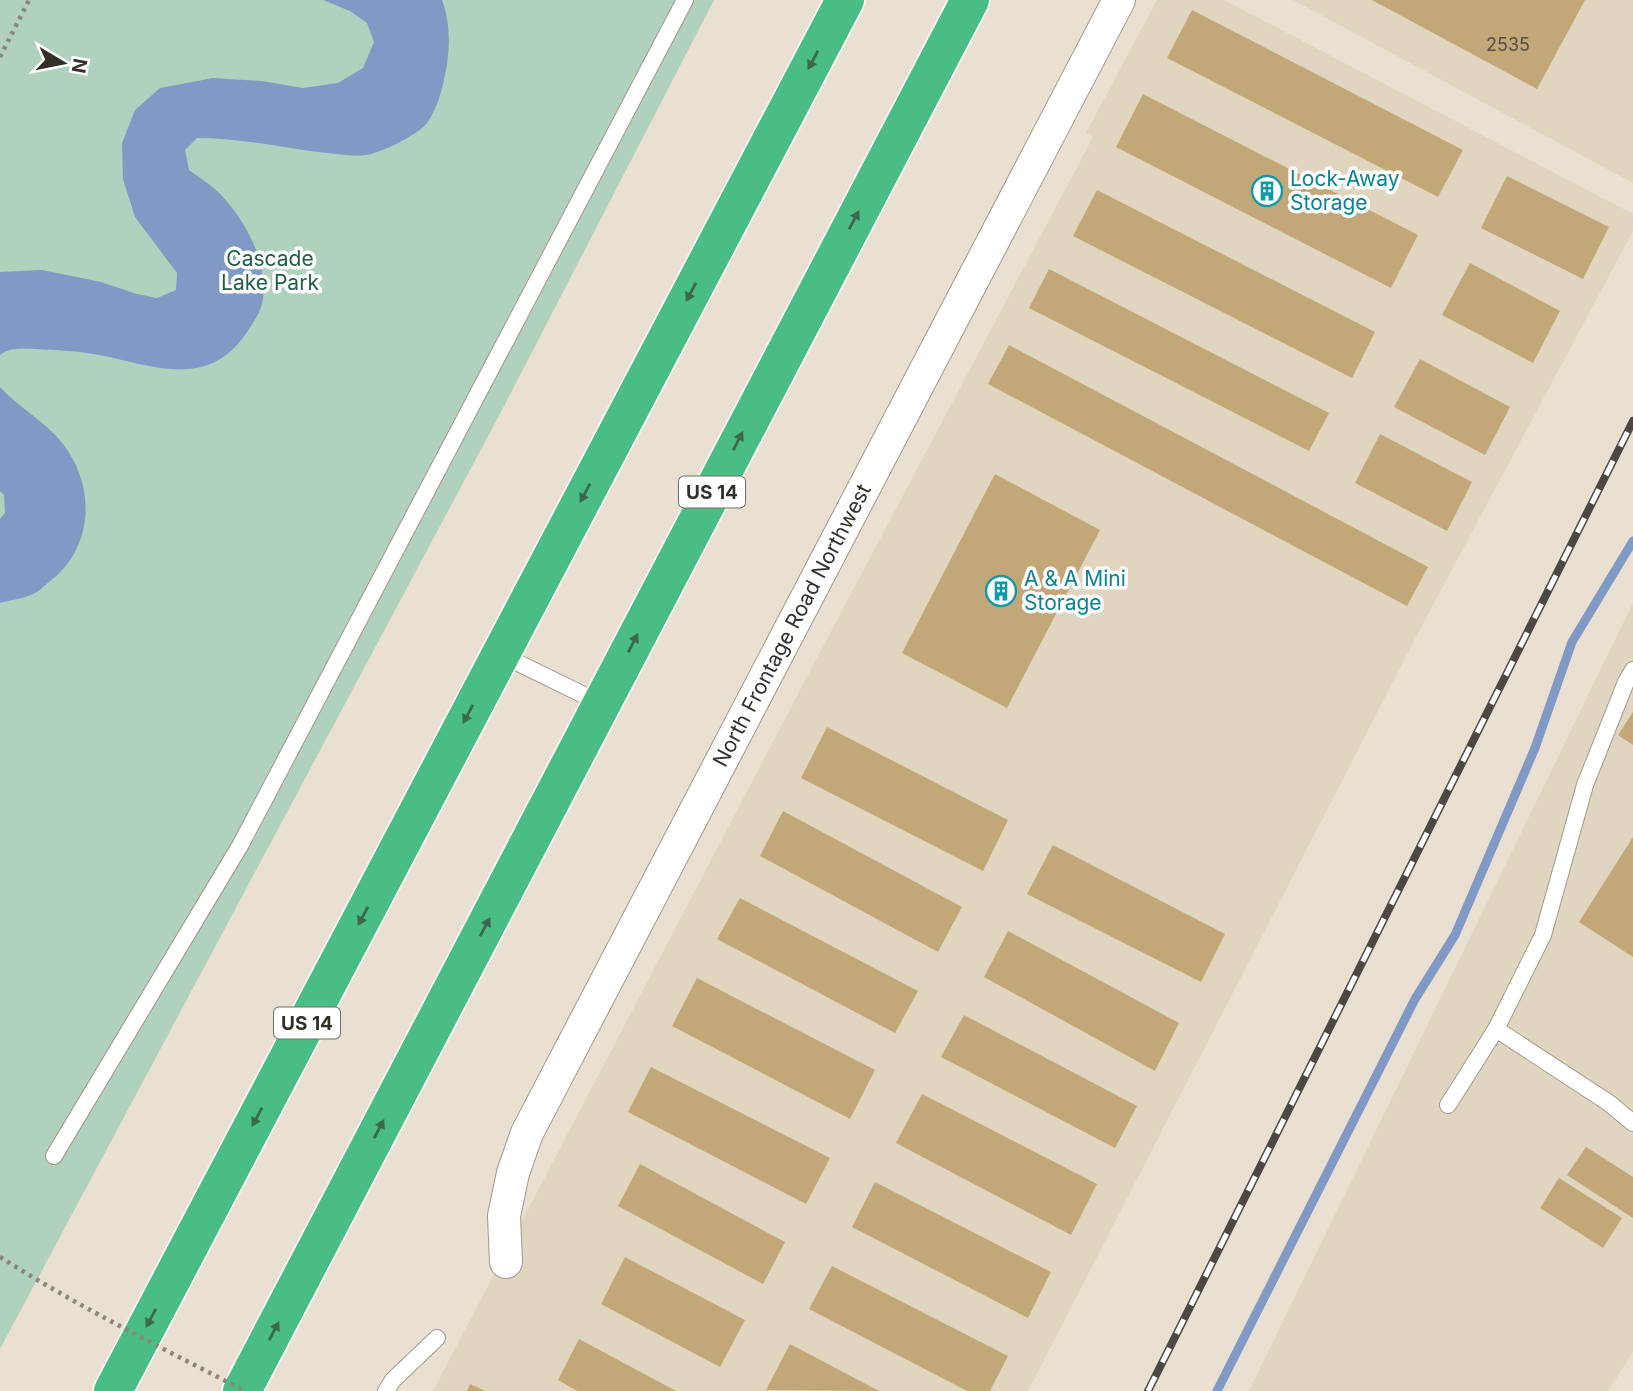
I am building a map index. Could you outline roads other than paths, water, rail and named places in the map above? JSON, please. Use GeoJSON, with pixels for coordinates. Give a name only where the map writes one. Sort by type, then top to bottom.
{"type":"FeatureCollection","features":[{"type":"Feature","properties":{"kind":"highway","name":"US 14"},"geometry":{"type":"LineString","coordinates":[[113,1391],[845,0]]}},
{"type":"Feature","properties":{"kind":"highway","name":"US 14"},"geometry":{"type":"LineString","coordinates":[[243,1391],[970,0]]}},
{"type":"Feature","properties":{"kind":"street","name":"North Frontage Road Northwest"},"geometry":{"type":"LineString","coordinates":[[506,1262],[504,1216],[513,1173],[527,1133],[1119,0]]}},
{"type":"Feature","properties":{"kind":"lane"},"geometry":{"type":"LineString","coordinates":[[54,1156],[241,844],[685,0]]}},
{"type":"Feature","properties":{"kind":"lane"},"geometry":{"type":"LineString","coordinates":[[500,654],[602,704]]}},
{"type":"Feature","properties":{"kind":"lane"},"geometry":{"type":"LineString","coordinates":[[1448,1105],[1496,1030],[1543,935],[1584,785],[1633,670]]}},
{"type":"Feature","properties":{"kind":"lane"},"geometry":{"type":"LineString","coordinates":[[1496,1030],[1609,1103],[1633,1123]]}},
{"type":"Feature","properties":{"kind":"lane"},"geometry":{"type":"LineString","coordinates":[[386,1391],[393,1380],[437,1338]]}},
{"type":"Feature","properties":{"kind":"water"},"geometry":{"type":"Polygon","coordinates":[[[323,0],[442,0],[449,42],[442,89],[432,114],[422,128],[399,143],[373,154],[348,155],[212,138],[197,138],[185,150],[189,170],[218,192],[244,225],[262,270],[264,289],[260,310],[245,335],[230,352],[213,363],[196,368],[177,369],[158,368],[68,351],[17,349],[0,355],[0,272],[42,270],[101,282],[157,298],[176,290],[177,273],[135,217],[123,179],[122,143],[135,110],[160,88],[213,78],[262,81],[303,88],[338,83],[363,68],[374,42],[367,23],[350,11],[323,0]]]}},
{"type":"Feature","properties":{"kind":"water"},"geometry":{"type":"Polygon","coordinates":[[[0,387],[63,444],[81,479],[85,517],[75,553],[64,568],[33,594],[0,603],[0,519],[5,513],[4,495],[0,491],[0,387]]]}},
{"type":"Feature","properties":{"kind":"waterway"},"geometry":{"type":"LineString","coordinates":[[1217,1391],[1415,999],[1455,935],[1535,748],[1572,642],[1633,541]]}},
{"type":"Feature","properties":{"kind":"railway"},"geometry":{"type":"LineString","coordinates":[[1148,1391],[1633,421]]}},
{"type":"Feature","properties":{"kind":"place","name":"Lock-Away Storage"},"geometry":{"type":"Point","coordinates":[1267,191]}},
{"type":"Feature","properties":{"kind":"place","name":"A & A Mini Storage"},"geometry":{"type":"Point","coordinates":[1001,591]}},
{"type":"Feature","properties":{"kind":"park label","name":"Cascade Lake Park"},"geometry":{"type":"Point","coordinates":[270,271]}}]}
